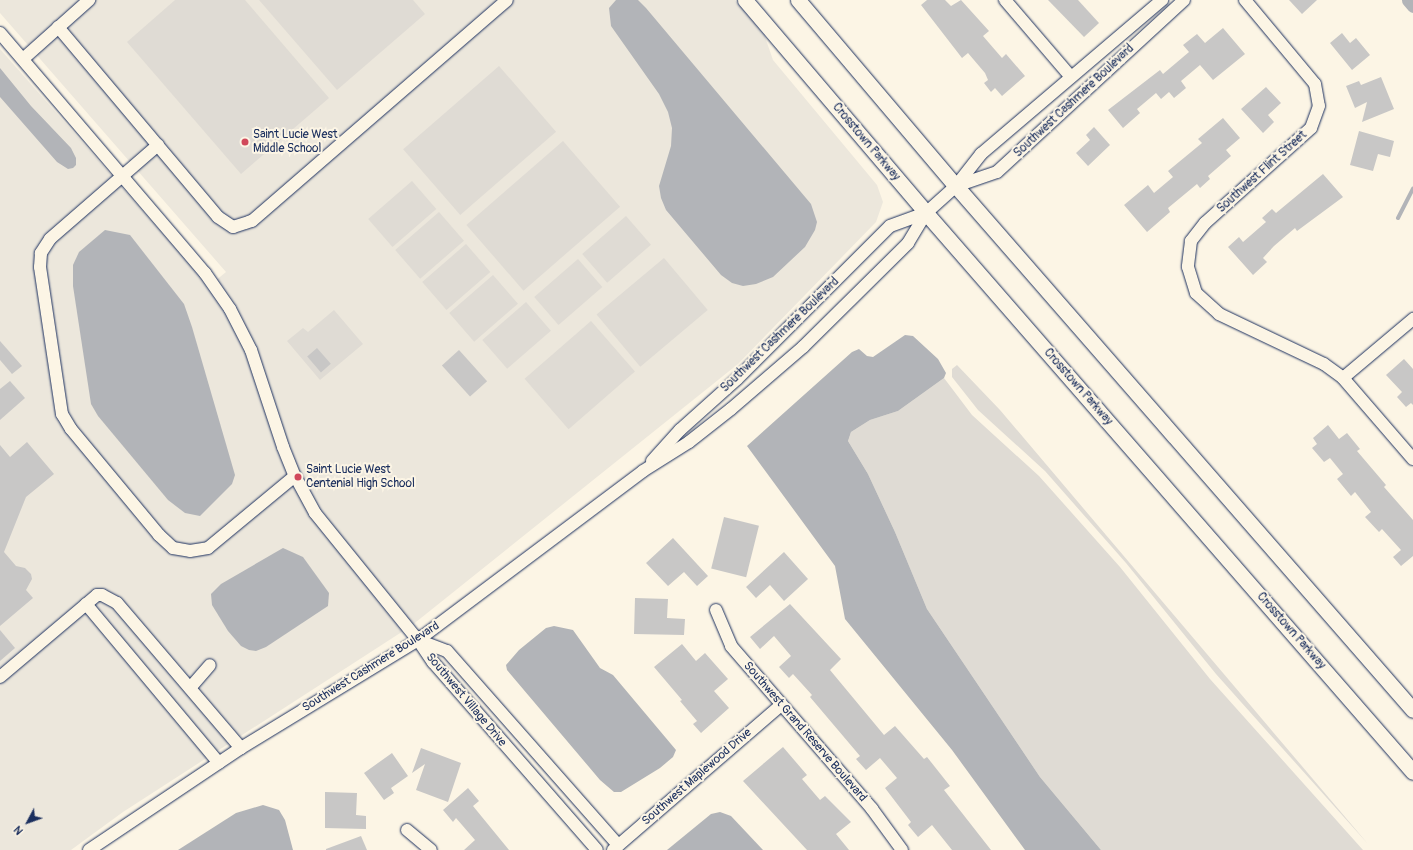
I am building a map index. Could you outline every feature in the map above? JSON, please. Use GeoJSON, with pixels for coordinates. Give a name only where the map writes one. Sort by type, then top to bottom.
{"type":"FeatureCollection","features":[{"type":"Feature","properties":{"kind":"main road","name":"Crosstown Parkway"},"geometry":{"type":"LineString","coordinates":[[745,0],[926,214],[1413,772]]}},
{"type":"Feature","properties":{"kind":"main road"},"geometry":{"type":"LineString","coordinates":[[798,0],[956,186],[1413,710]]}},
{"type":"Feature","properties":{"kind":"street"},"geometry":{"type":"LineString","coordinates":[[23,59],[88,0]]}},
{"type":"Feature","properties":{"kind":"street"},"geometry":{"type":"LineString","coordinates":[[58,27],[218,217],[233,226],[252,222],[508,0]]}},
{"type":"Feature","properties":{"kind":"street"},"geometry":{"type":"LineString","coordinates":[[1005,0],[1071,77]]}},
{"type":"Feature","properties":{"kind":"street","name":"Southwest Cashmere Boulevard"},"geometry":{"type":"LineString","coordinates":[[89,850],[241,748],[418,640],[643,471],[689,442],[803,348],[908,243],[926,214],[956,186],[981,154],[1162,0]]}},
{"type":"Feature","properties":{"kind":"street","name":"Southwest Cashmere Boulevard"},"geometry":{"type":"LineString","coordinates":[[956,186],[997,172],[1184,0]]}},
{"type":"Feature","properties":{"kind":"street","name":"Southwest Flint Street"},"geometry":{"type":"LineString","coordinates":[[1244,0],[1315,84],[1319,106],[1311,128],[1205,223],[1191,241],[1188,267],[1196,293],[1219,314],[1324,364],[1343,378],[1413,459]]}},
{"type":"Feature","properties":{"kind":"street"},"geometry":{"type":"LineString","coordinates":[[0,33],[206,273],[230,309],[251,350],[268,405],[295,476],[315,513],[418,640]]}},
{"type":"Feature","properties":{"kind":"street"},"geometry":{"type":"LineString","coordinates":[[158,145],[50,239],[41,253],[40,267],[62,414],[71,429],[134,506],[173,548],[190,551],[208,548],[295,476]]}},
{"type":"Feature","properties":{"kind":"street","name":"Southwest Cashmere Boulevard"},"geometry":{"type":"LineString","coordinates":[[643,471],[680,430],[737,379],[890,226],[926,214]]}},
{"type":"Feature","properties":{"kind":"street"},"geometry":{"type":"LineString","coordinates":[[1343,378],[1413,319]]}},
{"type":"Feature","properties":{"kind":"street"},"geometry":{"type":"LineString","coordinates":[[0,676],[97,595],[106,596],[117,603],[241,748]]}},
{"type":"Feature","properties":{"kind":"street"},"geometry":{"type":"LineString","coordinates":[[86,604],[219,763]]}},
{"type":"Feature","properties":{"kind":"street","name":"Southwest Grand Reserve Boulevard"},"geometry":{"type":"LineString","coordinates":[[716,610],[731,646],[872,809],[902,850]]}},
{"type":"Feature","properties":{"kind":"street","name":"Southwest Village Drive"},"geometry":{"type":"LineString","coordinates":[[418,640],[447,651],[616,848]]}},
{"type":"Feature","properties":{"kind":"street","name":"Southwest Village Drive"},"geometry":{"type":"LineString","coordinates":[[418,640],[433,662],[465,701],[597,850]]}},
{"type":"Feature","properties":{"kind":"street"},"geometry":{"type":"LineString","coordinates":[[190,688],[210,665]]}},
{"type":"Feature","properties":{"kind":"street","name":"Southwest Maplewood Drive"},"geometry":{"type":"LineString","coordinates":[[616,848],[781,705]]}},
{"type":"Feature","properties":{"kind":"street"},"geometry":{"type":"LineString","coordinates":[[407,830],[431,850]]}},
{"type":"Feature","properties":{"kind":"shaded area","name":"Saint Lucie West Centenial High School"},"geometry":{"type":"Polygon","coordinates":[[[0,0],[735,0],[764,34],[773,60],[877,185],[883,202],[876,222],[738,364],[411,626],[123,812],[71,850],[0,850],[0,49],[209,286],[226,272],[0,13],[0,0]]]}},
{"type":"Feature","properties":{"kind":"shaded area"},"geometry":{"type":"Polygon","coordinates":[[[175,0],[245,0],[329,98],[241,174],[127,42],[175,0]]]}},
{"type":"Feature","properties":{"kind":"shaded area"},"geometry":{"type":"Polygon","coordinates":[[[259,0],[413,0],[425,14],[337,90],[259,0]]]}},
{"type":"Feature","properties":{"kind":"shaded area"},"geometry":{"type":"Polygon","coordinates":[[[616,0],[638,0],[646,8],[811,204],[817,222],[815,230],[805,247],[773,277],[756,284],[743,286],[732,283],[721,275],[666,210],[661,198],[659,186],[671,146],[672,128],[668,112],[659,94],[611,26],[609,8],[616,0]]]}},
{"type":"Feature","properties":{"kind":"shaded area"},"geometry":{"type":"Polygon","coordinates":[[[499,66],[556,132],[460,215],[403,149],[499,66]]]}},
{"type":"Feature","properties":{"kind":"shaded area"},"geometry":{"type":"Polygon","coordinates":[[[0,68],[31,106],[71,148],[76,158],[76,165],[73,168],[68,169],[57,162],[0,97],[0,68]]]}},
{"type":"Feature","properties":{"kind":"shaded area"},"geometry":{"type":"Polygon","coordinates":[[[563,141],[620,207],[523,291],[466,225],[563,141]]]}},
{"type":"Feature","properties":{"kind":"shaded area"},"geometry":{"type":"Polygon","coordinates":[[[412,181],[436,209],[393,247],[368,219],[412,181]]]}},
{"type":"Feature","properties":{"kind":"shaded area"},"geometry":{"type":"Polygon","coordinates":[[[439,212],[464,241],[420,279],[395,250],[439,212]]]}},
{"type":"Feature","properties":{"kind":"shaded area"},"geometry":{"type":"Polygon","coordinates":[[[626,216],[651,245],[607,283],[582,254],[626,216]]]}},
{"type":"Feature","properties":{"kind":"shaded area"},"geometry":{"type":"Polygon","coordinates":[[[105,230],[130,235],[184,304],[192,327],[235,475],[232,484],[200,516],[185,513],[168,500],[98,416],[91,404],[73,286],[73,265],[79,252],[105,230]]]}},
{"type":"Feature","properties":{"kind":"shaded area"},"geometry":{"type":"Polygon","coordinates":[[[466,244],[490,272],[447,310],[422,282],[466,244]]]}},
{"type":"Feature","properties":{"kind":"shaded area"},"geometry":{"type":"Polygon","coordinates":[[[664,258],[708,310],[640,367],[597,315],[664,258]]]}},
{"type":"Feature","properties":{"kind":"shaded area"},"geometry":{"type":"Polygon","coordinates":[[[578,259],[602,287],[559,325],[534,297],[578,259]]]}},
{"type":"Feature","properties":{"kind":"shaded area"},"geometry":{"type":"Polygon","coordinates":[[[493,275],[518,304],[474,342],[449,313],[493,275]]]}},
{"type":"Feature","properties":{"kind":"shaded area"},"geometry":{"type":"Polygon","coordinates":[[[526,302],[551,331],[507,369],[482,340],[526,302]]]}},
{"type":"Feature","properties":{"kind":"shaded area"},"geometry":{"type":"Polygon","coordinates":[[[334,310],[363,344],[320,380],[287,341],[303,328],[308,332],[334,310]]]}},
{"type":"Feature","properties":{"kind":"shaded area"},"geometry":{"type":"Polygon","coordinates":[[[591,321],[635,372],[569,429],[525,379],[591,321]]]}},
{"type":"Feature","properties":{"kind":"shaded area"},"geometry":{"type":"Polygon","coordinates":[[[905,335],[913,336],[938,359],[946,373],[944,378],[898,411],[870,420],[851,432],[848,441],[868,474],[895,532],[927,609],[1040,777],[1101,850],[1025,850],[952,750],[845,619],[835,566],[747,446],[852,352],[859,349],[867,356],[873,357],[905,335]]]}},
{"type":"Feature","properties":{"kind":"shaded area"},"geometry":{"type":"Polygon","coordinates":[[[957,365],[1000,410],[1368,844],[1216,674],[1126,563],[1045,471],[978,410],[952,377],[952,369],[957,365]]]}},
{"type":"Feature","properties":{"kind":"shaded area"},"geometry":{"type":"Polygon","coordinates":[[[944,378],[972,415],[1039,476],[1120,567],[1210,679],[1363,850],[1101,850],[1040,777],[927,609],[895,532],[868,474],[848,441],[851,432],[870,420],[898,411],[944,378]]]}},
{"type":"Feature","properties":{"kind":"shaded area"},"geometry":{"type":"Polygon","coordinates":[[[283,548],[303,557],[329,593],[328,606],[266,647],[256,651],[249,650],[241,646],[228,631],[212,605],[211,594],[221,584],[283,548]]]}},
{"type":"Feature","properties":{"kind":"shaded area"},"geometry":{"type":"Polygon","coordinates":[[[554,626],[573,630],[600,668],[613,675],[676,750],[673,757],[660,768],[621,792],[614,792],[600,780],[507,670],[506,665],[519,650],[546,628],[554,626]]]}},
{"type":"Feature","properties":{"kind":"shaded area"},"geometry":{"type":"Polygon","coordinates":[[[263,805],[279,810],[285,820],[293,850],[178,850],[236,813],[263,805]]]}},
{"type":"Feature","properties":{"kind":"shaded area"},"geometry":{"type":"Polygon","coordinates":[[[720,812],[731,816],[763,850],[667,850],[711,814],[720,812]]]}},
{"type":"Feature","properties":{"kind":"building"},"geometry":{"type":"Polygon","coordinates":[[[927,0],[945,0],[951,6],[961,0],[989,31],[983,36],[1002,58],[1006,54],[1025,76],[1002,96],[995,88],[991,92],[984,83],[988,80],[985,73],[968,53],[962,58],[921,5],[927,0]]]}},
{"type":"Feature","properties":{"kind":"building"},"geometry":{"type":"Polygon","coordinates":[[[1048,0],[1078,0],[1099,23],[1084,37],[1048,0]]]}},
{"type":"Feature","properties":{"kind":"building"},"geometry":{"type":"Polygon","coordinates":[[[1289,0],[1317,0],[1302,14],[1289,0]]]}},
{"type":"Feature","properties":{"kind":"building"},"geometry":{"type":"Polygon","coordinates":[[[1223,28],[1245,54],[1213,80],[1200,65],[1181,81],[1186,88],[1174,98],[1169,92],[1161,99],[1156,93],[1137,109],[1140,113],[1123,128],[1108,110],[1160,70],[1163,74],[1189,52],[1183,45],[1197,34],[1205,43],[1223,28]]]}},
{"type":"Feature","properties":{"kind":"building"},"geometry":{"type":"Polygon","coordinates":[[[1342,33],[1350,43],[1356,38],[1370,55],[1352,70],[1330,43],[1342,33]]]}},
{"type":"Feature","properties":{"kind":"building"},"geometry":{"type":"Polygon","coordinates":[[[1381,77],[1394,109],[1362,122],[1367,102],[1355,108],[1346,86],[1359,81],[1361,85],[1381,77]]]}},
{"type":"Feature","properties":{"kind":"building"},"geometry":{"type":"Polygon","coordinates":[[[1266,87],[1281,103],[1268,115],[1274,122],[1263,133],[1241,109],[1266,87]]]}},
{"type":"Feature","properties":{"kind":"building"},"geometry":{"type":"Polygon","coordinates":[[[1223,118],[1240,138],[1226,150],[1231,156],[1208,176],[1210,179],[1200,188],[1197,184],[1168,208],[1170,212],[1147,232],[1124,205],[1148,185],[1154,193],[1173,177],[1168,171],[1202,143],[1198,139],[1223,118]]]}},
{"type":"Feature","properties":{"kind":"building"},"geometry":{"type":"Polygon","coordinates":[[[1094,127],[1110,145],[1088,166],[1076,153],[1090,140],[1086,135],[1094,127]]]}},
{"type":"Feature","properties":{"kind":"building"},"geometry":{"type":"Polygon","coordinates":[[[1359,131],[1394,141],[1390,157],[1378,154],[1373,171],[1350,165],[1359,131]]]}},
{"type":"Feature","properties":{"kind":"building"},"geometry":{"type":"Polygon","coordinates":[[[1323,174],[1343,197],[1297,231],[1295,228],[1274,246],[1263,258],[1267,262],[1253,275],[1228,247],[1239,237],[1243,242],[1266,222],[1262,218],[1272,209],[1276,213],[1323,174]]]}},
{"type":"Feature","properties":{"kind":"building"},"geometry":{"type":"Polygon","coordinates":[[[0,341],[22,366],[12,374],[0,360],[0,341]]]}},
{"type":"Feature","properties":{"kind":"building"},"geometry":{"type":"Polygon","coordinates":[[[317,348],[331,364],[321,372],[307,357],[317,348]]]}},
{"type":"Feature","properties":{"kind":"building"},"geometry":{"type":"Polygon","coordinates":[[[459,350],[487,381],[470,397],[442,365],[459,350]]]}},
{"type":"Feature","properties":{"kind":"building"},"geometry":{"type":"Polygon","coordinates":[[[1404,359],[1413,369],[1413,405],[1411,403],[1406,407],[1397,397],[1402,392],[1386,375],[1404,359]]]}},
{"type":"Feature","properties":{"kind":"building"},"geometry":{"type":"Polygon","coordinates":[[[10,381],[25,398],[0,420],[0,389],[10,381]]]}},
{"type":"Feature","properties":{"kind":"building"},"geometry":{"type":"Polygon","coordinates":[[[1328,425],[1339,439],[1347,433],[1360,449],[1357,451],[1386,485],[1384,487],[1413,520],[1413,556],[1401,566],[1393,557],[1401,550],[1382,529],[1379,532],[1365,517],[1371,512],[1355,492],[1351,496],[1337,479],[1343,474],[1330,458],[1324,462],[1312,448],[1317,444],[1313,438],[1328,425]]]}},
{"type":"Feature","properties":{"kind":"building"},"geometry":{"type":"Polygon","coordinates":[[[27,442],[54,474],[26,497],[4,552],[16,566],[25,568],[31,574],[32,579],[26,590],[33,598],[0,626],[0,445],[10,457],[27,442]]]}},
{"type":"Feature","properties":{"kind":"building"},"geometry":{"type":"Polygon","coordinates":[[[724,517],[759,526],[746,577],[711,568],[724,517]]]}},
{"type":"Feature","properties":{"kind":"building"},"geometry":{"type":"Polygon","coordinates":[[[673,538],[708,576],[697,586],[684,572],[668,586],[646,563],[673,538]]]}},
{"type":"Feature","properties":{"kind":"building"},"geometry":{"type":"Polygon","coordinates":[[[784,552],[808,579],[784,601],[770,585],[756,598],[746,587],[784,552]]]}},
{"type":"Feature","properties":{"kind":"building"},"geometry":{"type":"Polygon","coordinates":[[[635,598],[668,599],[667,618],[685,619],[684,635],[634,634],[635,598]]]}},
{"type":"Feature","properties":{"kind":"building"},"geometry":{"type":"Polygon","coordinates":[[[790,604],[841,659],[830,670],[884,735],[895,726],[924,759],[927,757],[950,786],[944,790],[991,850],[952,850],[932,825],[918,837],[908,825],[911,822],[885,788],[897,778],[880,758],[866,770],[856,759],[860,756],[810,697],[812,695],[793,674],[789,678],[779,667],[791,656],[774,636],[760,649],[750,637],[790,604]]]}},
{"type":"Feature","properties":{"kind":"building"},"geometry":{"type":"Polygon","coordinates":[[[0,630],[15,648],[0,661],[0,630]]]}},
{"type":"Feature","properties":{"kind":"building"},"geometry":{"type":"Polygon","coordinates":[[[682,644],[696,661],[705,653],[728,679],[714,691],[729,708],[701,733],[693,724],[697,721],[680,701],[682,700],[654,667],[682,644]]]}},
{"type":"Feature","properties":{"kind":"building"},"geometry":{"type":"Polygon","coordinates":[[[783,747],[807,775],[802,779],[820,800],[825,796],[851,822],[836,834],[849,850],[807,850],[743,781],[783,747]]]}},
{"type":"Feature","properties":{"kind":"building"},"geometry":{"type":"Polygon","coordinates":[[[421,748],[461,763],[448,802],[416,790],[425,764],[412,773],[421,748]]]}},
{"type":"Feature","properties":{"kind":"building"},"geometry":{"type":"Polygon","coordinates":[[[392,753],[408,776],[391,788],[394,793],[384,800],[364,773],[392,753]]]}},
{"type":"Feature","properties":{"kind":"building"},"geometry":{"type":"Polygon","coordinates":[[[468,788],[479,801],[473,806],[509,850],[464,850],[475,840],[456,818],[453,822],[443,810],[468,788]]]}},
{"type":"Feature","properties":{"kind":"building"},"geometry":{"type":"Polygon","coordinates":[[[325,792],[357,793],[356,815],[366,816],[366,829],[325,828],[325,792]]]}},
{"type":"Feature","properties":{"kind":"building"},"geometry":{"type":"Polygon","coordinates":[[[361,836],[367,850],[326,850],[326,849],[361,836]]]}},
{"type":"Feature","properties":{"kind":"waterway"},"geometry":{"type":"LineString","coordinates":[[1408,0],[1413,6]]}},
{"type":"Feature","properties":{"kind":"waterway"},"geometry":{"type":"LineString","coordinates":[[1398,218],[1413,189]]}},
{"type":"Feature","properties":{"kind":"place","name":"Saint Lucie West Middle School"},"geometry":{"type":"Point","coordinates":[245,142]}},
{"type":"Feature","properties":{"kind":"place","name":"Saint Lucie West Centenial High School"},"geometry":{"type":"Point","coordinates":[298,477]}}]}
